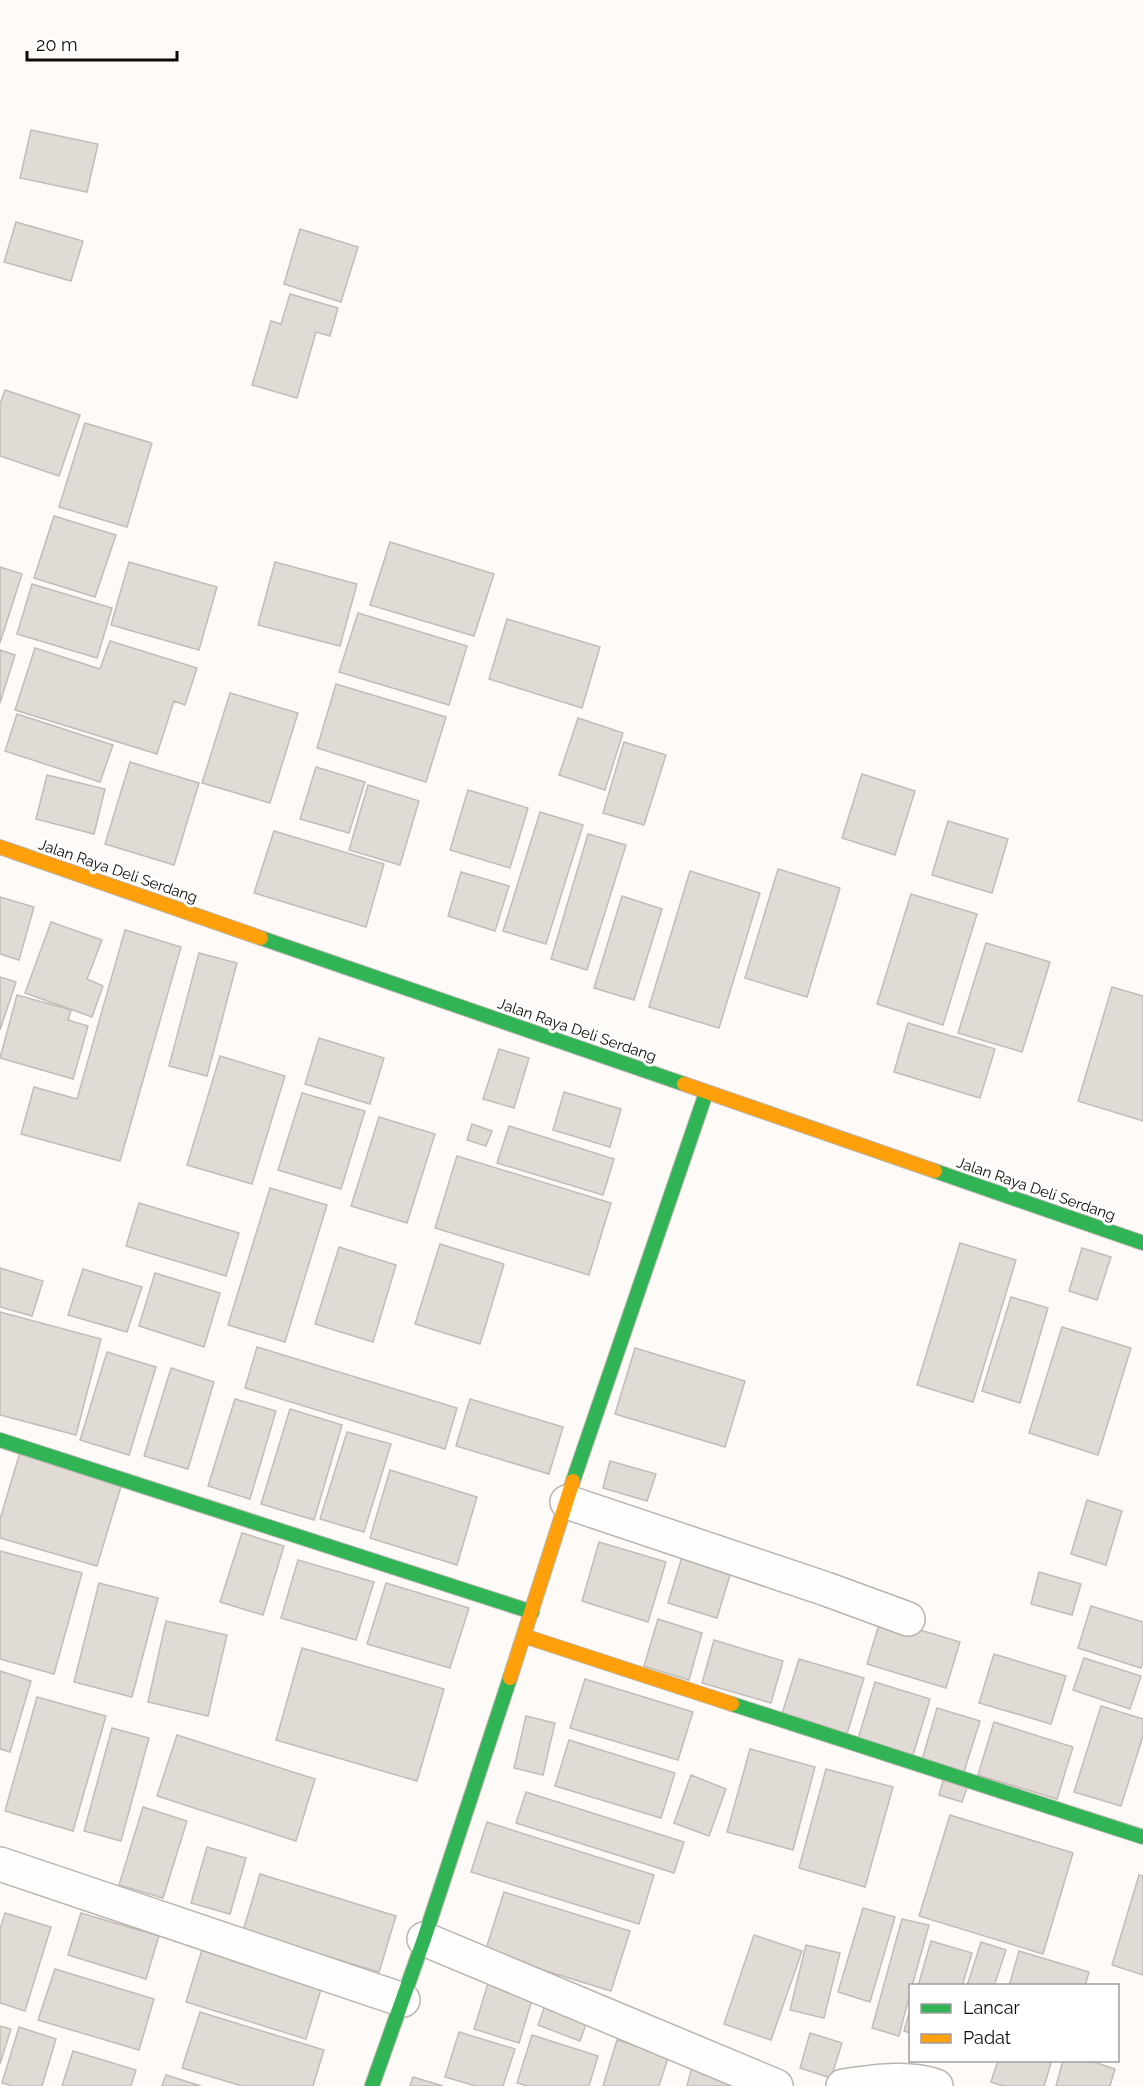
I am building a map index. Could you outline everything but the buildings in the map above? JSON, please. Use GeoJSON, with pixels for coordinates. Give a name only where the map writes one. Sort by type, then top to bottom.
{"type":"FeatureCollection","features":[{"type":"Feature","properties":{"kind":"street","name":"Jalan Raya Deli Serdang"},"geometry":{"type":"LineString","coordinates":[[0,847],[1143,1243]]}},
{"type":"Feature","properties":{"kind":"street"},"geometry":{"type":"LineString","coordinates":[[372,2086],[424,1939],[532,1612],[581,1455],[706,1093]]}},
{"type":"Feature","properties":{"kind":"street"},"geometry":{"type":"LineString","coordinates":[[0,1440],[532,1612]]}},
{"type":"Feature","properties":{"kind":"street"},"geometry":{"type":"LineString","coordinates":[[567,1502],[908,1619]]}},
{"type":"Feature","properties":{"kind":"street"},"geometry":{"type":"LineString","coordinates":[[524,1636],[1143,1837]]}},
{"type":"Feature","properties":{"kind":"street"},"geometry":{"type":"LineString","coordinates":[[0,1864],[403,2000]]}},
{"type":"Feature","properties":{"kind":"street"},"geometry":{"type":"LineString","coordinates":[[424,1939],[776,2086]]}},
{"type":"Feature","properties":{"kind":"street"},"geometry":{"type":"LineString","coordinates":[[843,2086],[889,2080],[936,2086]]}},
{"type":"Feature","properties":{"kind":"traffic: fast"},"geometry":{"type":"LineString","coordinates":[[261,938],[684,1084]]}},
{"type":"Feature","properties":{"kind":"traffic: fast"},"geometry":{"type":"LineString","coordinates":[[573,1481],[706,1093]]}},
{"type":"Feature","properties":{"kind":"traffic: fast"},"geometry":{"type":"LineString","coordinates":[[935,1171],[1143,1243]]}},
{"type":"Feature","properties":{"kind":"traffic: fast"},"geometry":{"type":"LineString","coordinates":[[0,1440],[532,1612]]}},
{"type":"Feature","properties":{"kind":"traffic: fast"},"geometry":{"type":"LineString","coordinates":[[372,2086],[424,1939],[510,1678]]}},
{"type":"Feature","properties":{"kind":"traffic: fast"},"geometry":{"type":"LineString","coordinates":[[732,1704],[1143,1837]]}},
{"type":"Feature","properties":{"kind":"traffic: slow"},"geometry":{"type":"LineString","coordinates":[[0,847],[261,938]]}},
{"type":"Feature","properties":{"kind":"traffic: slow"},"geometry":{"type":"LineString","coordinates":[[684,1084],[935,1171]]}},
{"type":"Feature","properties":{"kind":"traffic: slow"},"geometry":{"type":"LineString","coordinates":[[510,1678],[573,1481]]}},
{"type":"Feature","properties":{"kind":"traffic: slow"},"geometry":{"type":"LineString","coordinates":[[524,1636],[732,1704]]}}]}
